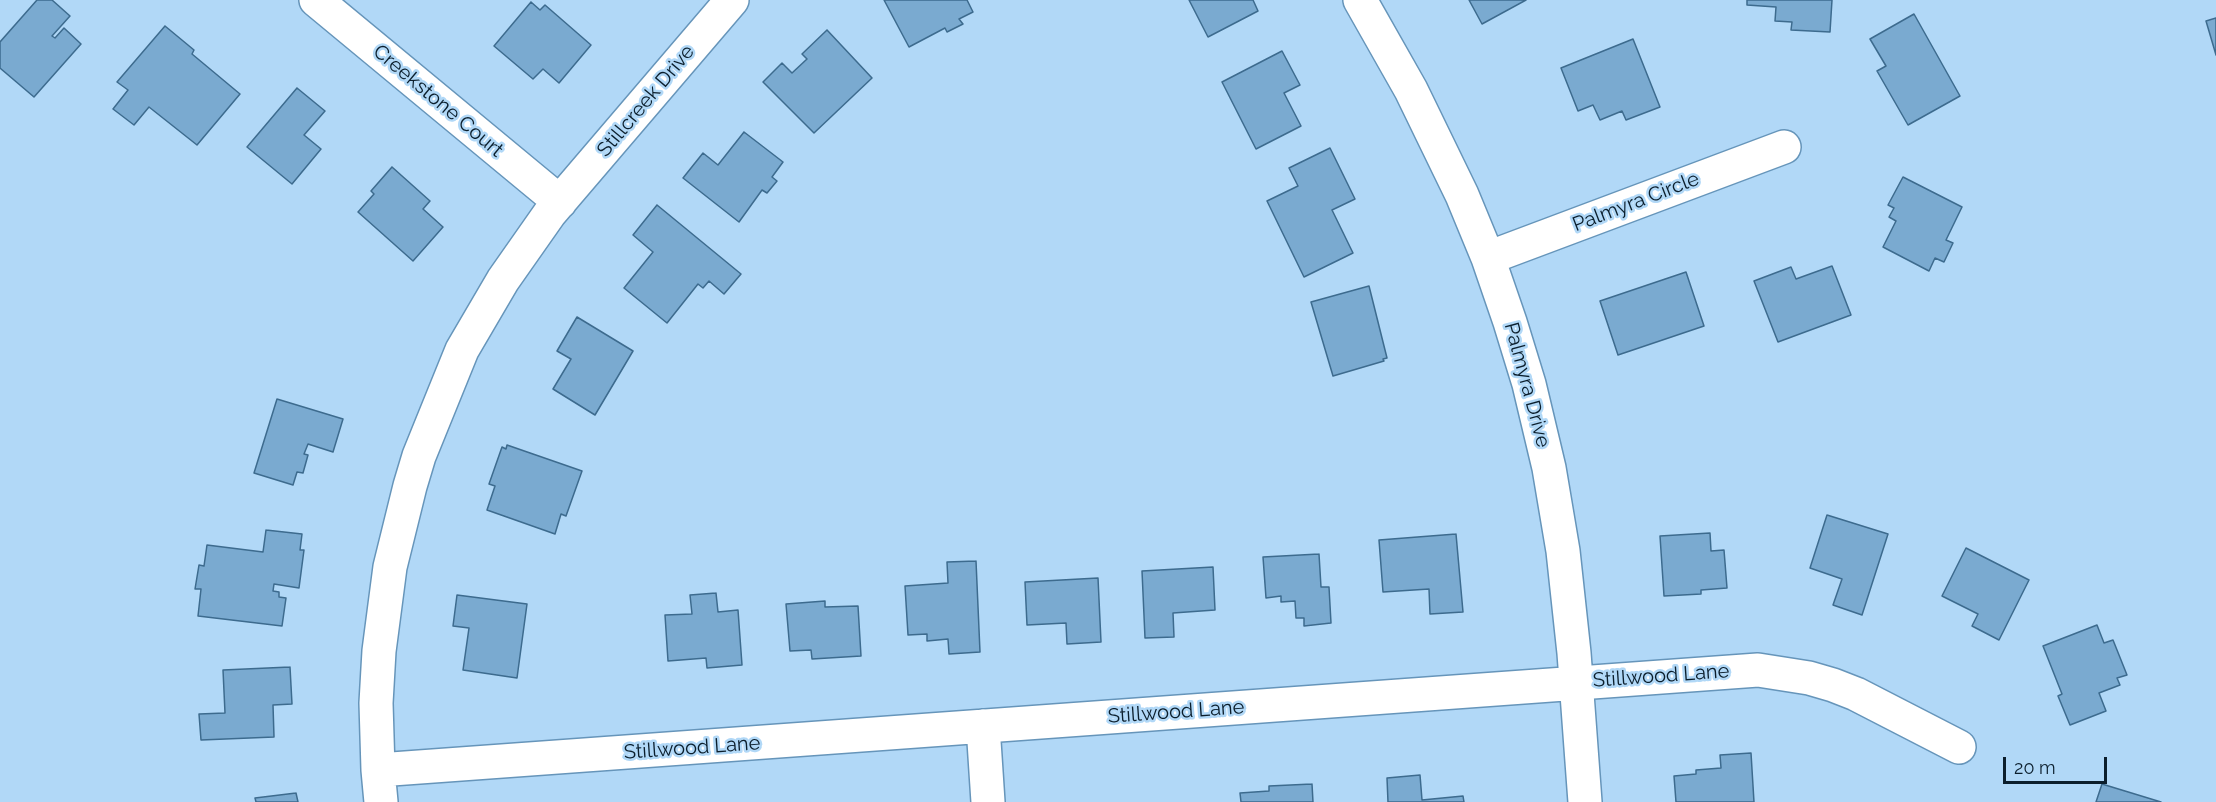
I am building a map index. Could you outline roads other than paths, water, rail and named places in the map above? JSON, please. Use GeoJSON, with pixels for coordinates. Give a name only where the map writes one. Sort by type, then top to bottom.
{"type":"FeatureCollection","features":[{"type":"Feature","properties":{"kind":"street","name":"Creekstone Court"},"geometry":{"type":"LineString","coordinates":[[316,0],[560,202]]}},
{"type":"Feature","properties":{"kind":"street","name":"Stillcreek Drive"},"geometry":{"type":"LineString","coordinates":[[380,786],[376,703],[382,621],[390,567],[410,486],[436,411],[462,350],[503,280],[550,213],[732,0]]}},
{"type":"Feature","properties":{"kind":"street","name":"Palmyra Drive"},"geometry":{"type":"LineString","coordinates":[[1360,0],[1434,135],[1488,258],[1523,363],[1547,459],[1563,551],[1585,802]]}},
{"type":"Feature","properties":{"kind":"street","name":"Palmyra Circle"},"geometry":{"type":"LineString","coordinates":[[1488,258],[1784,147]]}},
{"type":"Feature","properties":{"kind":"street","name":"Stillwood Lane"},"geometry":{"type":"LineString","coordinates":[[380,786],[983,726],[1758,670],[1809,678],[1849,691],[1959,747]]}},
{"type":"Feature","properties":{"kind":"street"},"geometry":{"type":"LineString","coordinates":[[983,726],[988,802]]}}]}
